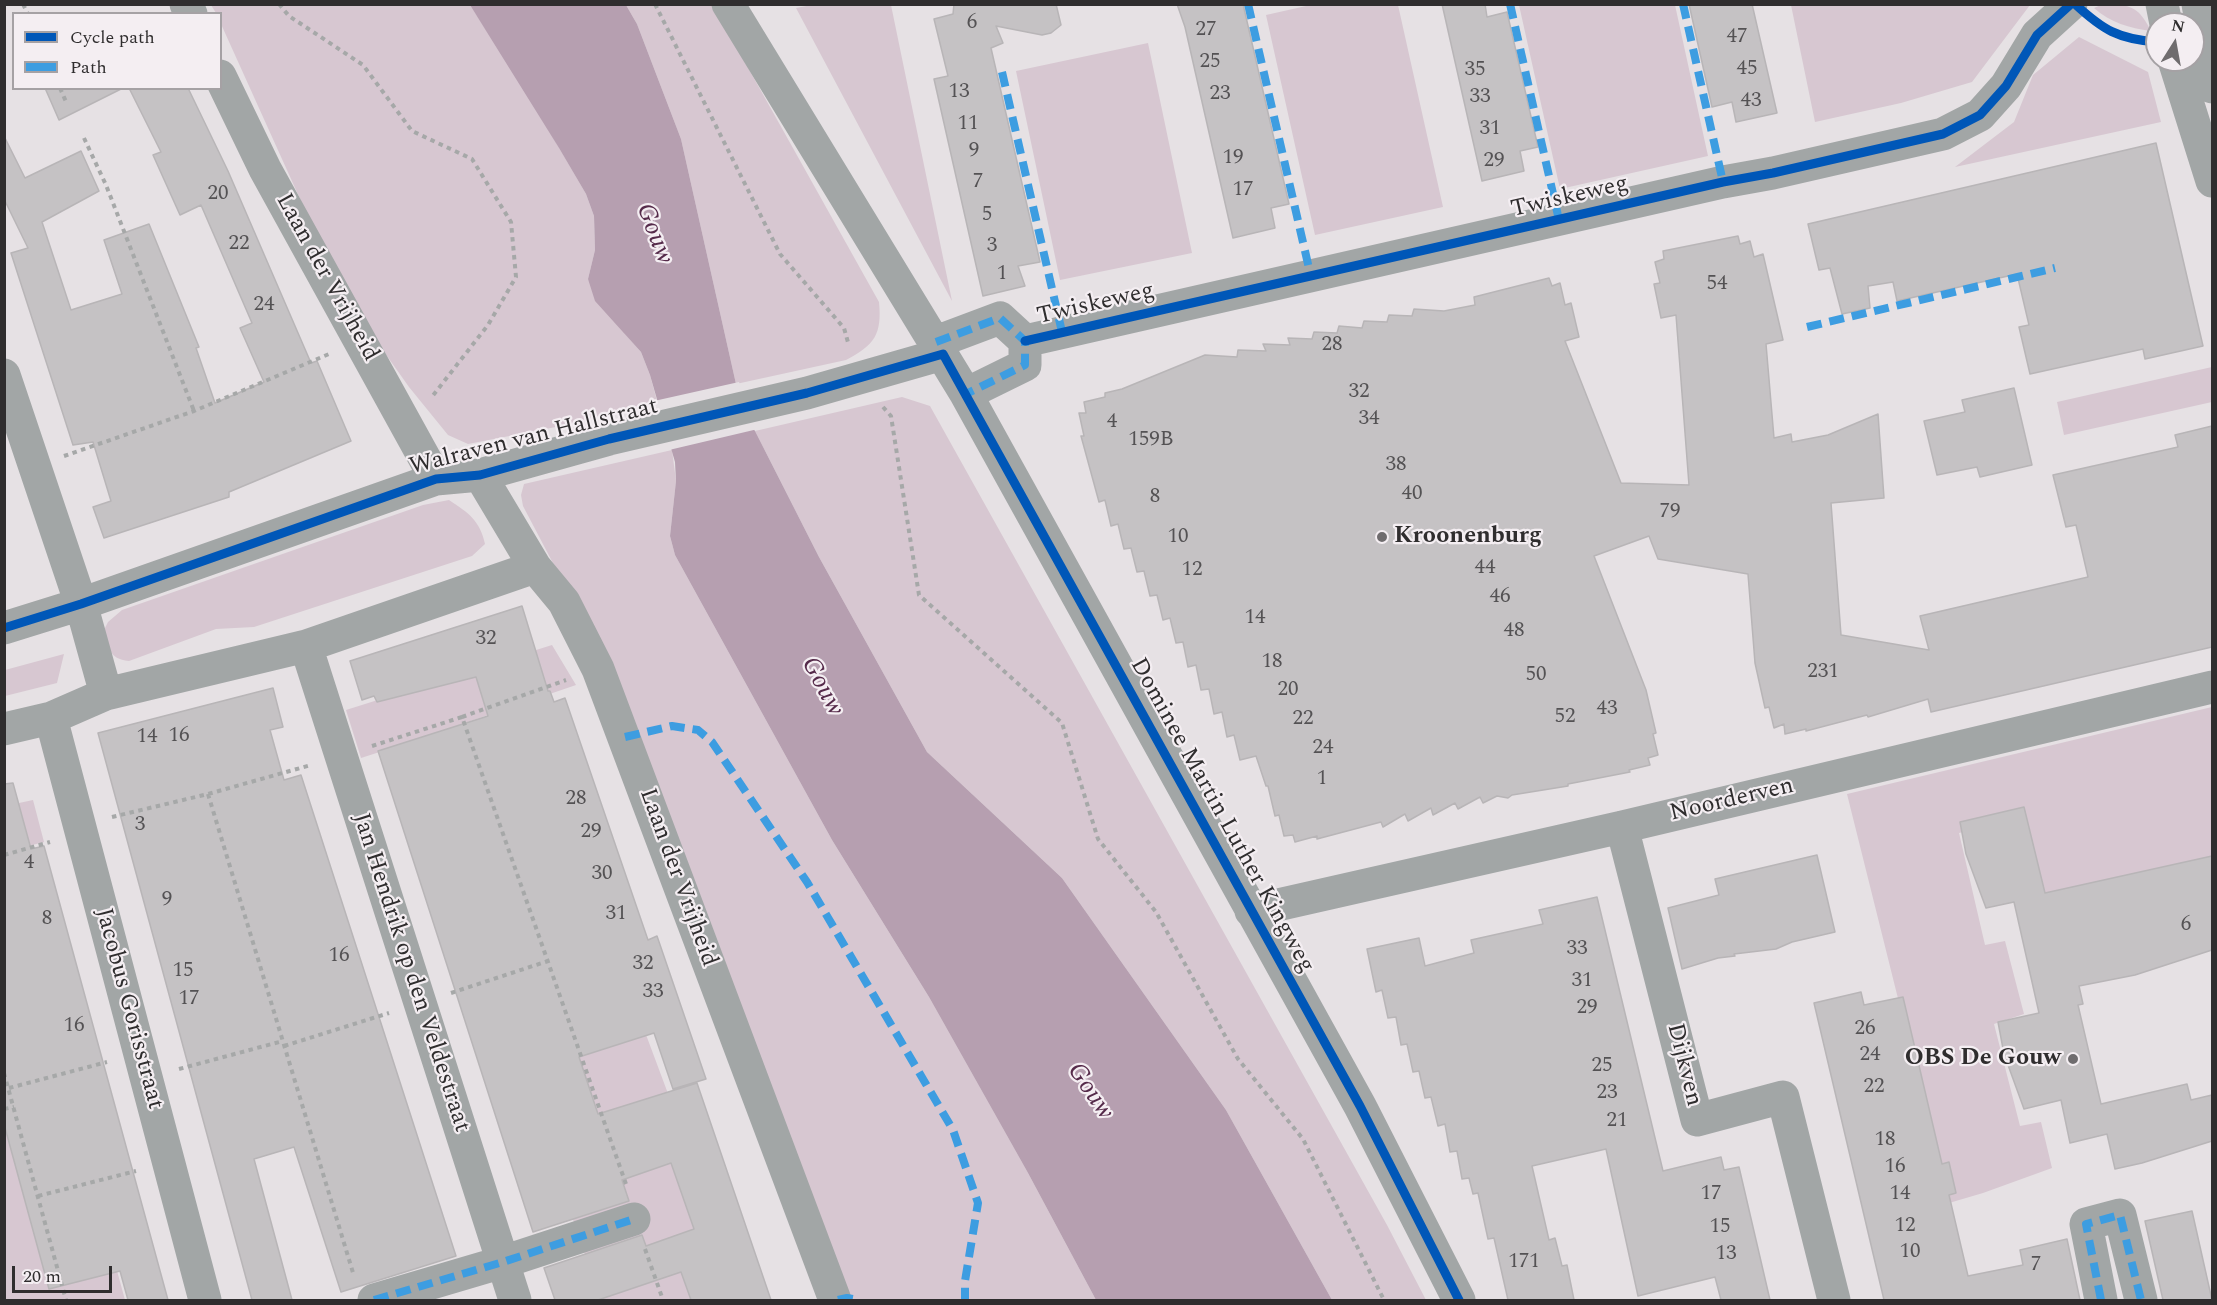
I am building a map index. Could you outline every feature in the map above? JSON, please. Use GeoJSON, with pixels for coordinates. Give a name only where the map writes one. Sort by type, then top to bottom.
{"type":"FeatureCollection","features":[{"type":"Feature","properties":{"kind":"street","name":"Dominee Martin Luther Kingweg"},"geometry":{"type":"LineString","coordinates":[[728,4],[966,394],[1360,1106],[1459,1300]]}},
{"type":"Feature","properties":{"kind":"street","name":"Twiskeweg"},"geometry":{"type":"LineString","coordinates":[[1025,341],[1943,134],[1980,115],[2006,86],[2037,35],[2071,4]]}},
{"type":"Feature","properties":{"kind":"street"},"geometry":{"type":"LineString","coordinates":[[2198,4],[2212,87]]}},
{"type":"Feature","properties":{"kind":"street"},"geometry":{"type":"LineString","coordinates":[[2178,72],[2212,181]]}},
{"type":"Feature","properties":{"kind":"street","name":"Laan der Vrijheid"},"geometry":{"type":"LineString","coordinates":[[222,80],[265,169],[436,478]]}},
{"type":"Feature","properties":{"kind":"street","name":"Walraven van Hallstraat"},"geometry":{"type":"LineString","coordinates":[[4,628],[81,604],[436,478],[480,475],[609,439],[807,393],[861,378],[939,348],[1000,318],[1025,341]]}},
{"type":"Feature","properties":{"kind":"street"},"geometry":{"type":"LineString","coordinates":[[966,394],[1025,365],[1025,341]]}},
{"type":"Feature","properties":{"kind":"street"},"geometry":{"type":"LineString","coordinates":[[4,375],[81,604],[105,694]]}},
{"type":"Feature","properties":{"kind":"street","name":"Laan der Vrijheid"},"geometry":{"type":"LineString","coordinates":[[480,475],[535,567],[564,602],[598,669],[835,1300]]}},
{"type":"Feature","properties":{"kind":"street"},"geometry":{"type":"LineString","coordinates":[[4,729],[51,718],[105,694],[306,646],[535,567]]}},
{"type":"Feature","properties":{"kind":"street","name":"Jan Hendrik op den Veldestraat"},"geometry":{"type":"LineString","coordinates":[[306,646],[515,1300]]}},
{"type":"Feature","properties":{"kind":"street","name":"Noorderven"},"geometry":{"type":"LineString","coordinates":[[1251,911],[1622,827],[2212,687]]}},
{"type":"Feature","properties":{"kind":"street","name":"Jacobus Gorisstraat"},"geometry":{"type":"LineString","coordinates":[[51,718],[205,1300]]}},
{"type":"Feature","properties":{"kind":"street","name":"Dijkven"},"geometry":{"type":"LineString","coordinates":[[1622,827],[1697,1120],[1783,1097],[1834,1300]]}},
{"type":"Feature","properties":{"kind":"street"},"geometry":{"type":"LineString","coordinates":[[2101,1300],[2086,1224],[2120,1215],[2141,1300]]}},
{"type":"Feature","properties":{"kind":"street"},"geometry":{"type":"LineString","coordinates":[[364,1289],[503,1262],[634,1219]]}},
{"type":"Feature","properties":{"kind":"path"},"geometry":{"type":"LineString","coordinates":[[279,4],[289,16],[363,65],[412,131],[472,159],[511,222],[516,277],[488,325],[408,427]]}},
{"type":"Feature","properties":{"kind":"path"},"geometry":{"type":"LineString","coordinates":[[655,4],[780,254],[844,328],[861,378],[891,416],[919,595],[1062,723],[1098,839],[1156,912],[1238,1059],[1303,1139],[1384,1300]]}},
{"type":"Feature","properties":{"kind":"path"},"geometry":{"type":"LineString","coordinates":[[61,90],[67,104]]}},
{"type":"Feature","properties":{"kind":"path"},"geometry":{"type":"LineString","coordinates":[[84,138],[106,185],[194,411]]}},
{"type":"Feature","properties":{"kind":"path"},"geometry":{"type":"LineString","coordinates":[[35,466],[194,411],[360,340]]}},
{"type":"Feature","properties":{"kind":"path"},"geometry":{"type":"LineString","coordinates":[[4,855],[80,829],[341,756],[462,717],[598,669]]}},
{"type":"Feature","properties":{"kind":"path"},"geometry":{"type":"LineString","coordinates":[[462,717],[628,1190],[634,1219],[663,1300]]}},
{"type":"Feature","properties":{"kind":"path"},"geometry":{"type":"LineString","coordinates":[[208,794],[284,1043],[364,1289]]}},
{"type":"Feature","properties":{"kind":"path"},"geometry":{"type":"LineString","coordinates":[[9,1088],[284,1043],[420,1003],[548,961]]}},
{"type":"Feature","properties":{"kind":"path"},"geometry":{"type":"LineString","coordinates":[[4,1073],[66,1300]]}},
{"type":"Feature","properties":{"kind":"path"},"geometry":{"type":"LineString","coordinates":[[4,1109],[14,1107]]}},
{"type":"Feature","properties":{"kind":"path"},"geometry":{"type":"LineString","coordinates":[[38,1196],[169,1162]]}},
{"type":"Feature","properties":{"kind":"shaded area"},"geometry":{"type":"Polygon","coordinates":[[[817,4],[891,5],[952,301],[796,8],[817,4]]]}},
{"type":"Feature","properties":{"kind":"shaded area"},"geometry":{"type":"Polygon","coordinates":[[[1315,4],[1398,5],[1443,207],[1315,235],[1266,15],[1315,4]]]}},
{"type":"Feature","properties":{"kind":"shaded area"},"geometry":{"type":"Polygon","coordinates":[[[1791,4],[2030,5],[1972,82],[1901,103],[1815,122],[1791,4]]]}},
{"type":"Feature","properties":{"kind":"shaded area"},"geometry":{"type":"Polygon","coordinates":[[[211,5],[470,5],[526,91],[586,194],[594,216],[595,250],[588,279],[626,335],[641,352],[657,401],[561,426],[468,444],[448,435],[409,387],[360,318],[310,221],[222,26],[222,12],[215,12],[211,5]]]}},
{"type":"Feature","properties":{"kind":"shaded area"},"geometry":{"type":"Polygon","coordinates":[[[626,5],[713,5],[879,302],[878,330],[870,343],[856,355],[846,360],[736,384],[681,139],[637,24],[626,5]]]}},
{"type":"Feature","properties":{"kind":"shaded area"},"geometry":{"type":"Polygon","coordinates":[[[1519,5],[1675,5],[1708,156],[1560,189],[1519,5]]]}},
{"type":"Feature","properties":{"kind":"shaded area"},"geometry":{"type":"Polygon","coordinates":[[[2101,5],[2119,5],[2132,8],[2145,20],[2145,30],[2114,21],[2094,8],[2101,5]]]}},
{"type":"Feature","properties":{"kind":"shaded area"},"geometry":{"type":"Polygon","coordinates":[[[2079,37],[2148,72],[2161,122],[1955,167],[2014,122],[2033,75],[2079,37]]]}},
{"type":"Feature","properties":{"kind":"shaded area"},"geometry":{"type":"Polygon","coordinates":[[[1148,43],[1192,253],[1060,280],[1016,71],[1148,43]]]}},
{"type":"Feature","properties":{"kind":"shaded area"},"geometry":{"type":"Polygon","coordinates":[[[2212,367],[2212,402],[2064,435],[2057,402],[2212,367]]]}},
{"type":"Feature","properties":{"kind":"shaded area"},"geometry":{"type":"Polygon","coordinates":[[[902,397],[930,406],[1387,1225],[1426,1300],[1332,1300],[1226,1110],[1062,878],[927,752],[819,557],[755,431],[902,397]]]}},
{"type":"Feature","properties":{"kind":"shaded area"},"geometry":{"type":"Polygon","coordinates":[[[672,450],[676,481],[670,536],[675,555],[832,840],[929,997],[1096,1300],[841,1300],[586,626],[523,506],[521,495],[524,484],[672,450]]]}},
{"type":"Feature","properties":{"kind":"shaded area"},"geometry":{"type":"Polygon","coordinates":[[[449,500],[477,523],[483,536],[485,544],[472,556],[254,627],[216,629],[129,661],[117,658],[110,651],[104,630],[108,622],[122,610],[423,505],[449,500]]]}},
{"type":"Feature","properties":{"kind":"shaded area"},"geometry":{"type":"Polygon","coordinates":[[[552,645],[576,685],[459,725],[469,756],[548,772],[745,1300],[601,1300],[576,1229],[506,1003],[420,739],[361,758],[346,710],[552,645]]]}},
{"type":"Feature","properties":{"kind":"shaded area"},"geometry":{"type":"Polygon","coordinates":[[[64,654],[57,683],[5,696],[5,670],[64,654]]]}},
{"type":"Feature","properties":{"kind":"shaded area"},"geometry":{"type":"Polygon","coordinates":[[[2212,707],[2212,899],[2204,901],[2024,899],[2007,822],[1959,833],[1985,945],[2005,941],[2024,1014],[1994,1024],[2020,1126],[2041,1122],[2052,1168],[1949,1203],[1847,794],[2212,707]]]}},
{"type":"Feature","properties":{"kind":"shaded area"},"geometry":{"type":"Polygon","coordinates":[[[33,800],[44,842],[5,852],[5,806],[33,800]]]}},
{"type":"Feature","properties":{"kind":"shaded area"},"geometry":{"type":"Polygon","coordinates":[[[5,862],[125,1300],[5,1300],[5,862]]]}},
{"type":"Feature","properties":{"kind":"water","name":"Gouw"},"geometry":{"type":"Polygon","coordinates":[[[470,5],[626,5],[637,24],[681,139],[736,384],[748,422],[755,431],[819,557],[927,752],[1062,878],[1226,1110],[1332,1300],[1096,1300],[929,997],[832,840],[675,555],[670,536],[676,481],[675,462],[650,375],[641,352],[595,301],[588,279],[595,250],[594,216],[586,194],[470,5]]]}},
{"type":"Feature","properties":{"kind":"pier"},"geometry":{"type":"Polygon","coordinates":[[[739,382],[750,421],[758,429],[669,450],[654,401],[739,382]]]}},
{"type":"Feature","properties":{"kind":"building"},"geometry":{"type":"Polygon","coordinates":[[[954,4],[1056,4],[1061,25],[1051,33],[1042,35],[996,26],[1003,43],[991,48],[1040,262],[1018,266],[1025,286],[983,296],[934,79],[948,76],[934,19],[953,14],[954,4]]]}},
{"type":"Feature","properties":{"kind":"building"},"geometry":{"type":"Polygon","coordinates":[[[1177,4],[1243,4],[1289,204],[1271,208],[1275,228],[1233,238],[1185,27],[1177,4]]]}},
{"type":"Feature","properties":{"kind":"building"},"geometry":{"type":"Polygon","coordinates":[[[1442,4],[1485,4],[1487,17],[1507,12],[1538,147],[1520,151],[1524,171],[1482,181],[1442,4]]]}},
{"type":"Feature","properties":{"kind":"building"},"geometry":{"type":"Polygon","coordinates":[[[1689,4],[1752,4],[1777,113],[1736,122],[1732,102],[1712,107],[1689,4]]]}},
{"type":"Feature","properties":{"kind":"building"},"geometry":{"type":"Polygon","coordinates":[[[46,90],[119,90],[59,120],[46,90]]]}},
{"type":"Feature","properties":{"kind":"building"},"geometry":{"type":"Polygon","coordinates":[[[130,90],[189,90],[228,171],[311,363],[317,361],[351,441],[229,492],[229,497],[104,538],[93,507],[111,501],[93,442],[73,445],[11,253],[28,248],[4,199],[4,136],[25,178],[81,151],[99,191],[42,222],[71,310],[122,294],[104,240],[149,224],[199,347],[196,348],[215,403],[264,382],[240,328],[252,323],[201,205],[180,215],[153,155],[161,152],[130,90]]]}},
{"type":"Feature","properties":{"kind":"building"},"geometry":{"type":"Polygon","coordinates":[[[2156,143],[2203,346],[2145,359],[2143,349],[2030,374],[2019,327],[2029,325],[2017,274],[1897,301],[1893,282],[1868,286],[1870,308],[1842,314],[1830,268],[1819,270],[1808,224],[2156,143]]]}},
{"type":"Feature","properties":{"kind":"building","name":"Kroonenburg"},"geometry":{"type":"Polygon","coordinates":[[[1738,236],[1740,244],[1750,241],[1754,257],[1763,254],[1783,340],[1766,344],[1774,438],[1791,434],[1792,442],[1828,435],[1878,414],[1884,498],[1831,503],[1841,635],[1929,650],[1920,616],[2088,577],[2076,525],[2066,527],[2053,475],[2178,447],[2175,435],[2212,426],[2212,647],[1931,712],[1928,699],[1868,717],[1867,715],[1806,731],[1806,729],[1785,734],[1784,724],[1774,728],[1769,707],[1765,708],[1755,663],[1748,574],[1658,559],[1649,536],[1594,556],[1646,690],[1656,733],[1653,734],[1658,755],[1648,758],[1650,765],[1629,770],[1630,772],[1568,784],[1568,786],[1512,795],[1508,798],[1497,796],[1483,803],[1480,797],[1458,809],[1455,803],[1433,815],[1431,808],[1408,821],[1405,814],[1383,827],[1381,822],[1317,839],[1317,836],[1295,842],[1293,835],[1284,836],[1279,815],[1275,816],[1268,786],[1266,786],[1256,756],[1240,760],[1234,735],[1227,737],[1222,712],[1214,714],[1209,689],[1201,690],[1196,665],[1188,667],[1183,642],[1176,643],[1170,618],[1163,620],[1157,595],[1150,596],[1144,571],[1137,572],[1131,548],[1124,549],[1118,524],[1111,526],[1105,500],[1099,502],[1081,436],[1084,436],[1079,413],[1086,413],[1084,402],[1105,397],[1105,393],[1122,389],[1205,355],[1237,357],[1238,350],[1266,351],[1263,344],[1290,345],[1288,338],[1312,339],[1314,332],[1337,333],[1339,326],[1362,328],[1364,321],[1387,322],[1389,315],[1412,316],[1414,309],[1444,311],[1475,305],[1474,297],[1549,278],[1552,286],[1560,283],[1565,305],[1571,303],[1579,337],[1565,341],[1621,483],[1689,485],[1676,315],[1661,318],[1654,284],[1660,283],[1655,262],[1664,259],[1663,251],[1738,236]]]}},
{"type":"Feature","properties":{"kind":"building"},"geometry":{"type":"Polygon","coordinates":[[[2014,388],[2032,465],[1980,477],[1977,467],[1937,475],[1924,421],[1965,412],[1962,400],[2014,388]]]}},
{"type":"Feature","properties":{"kind":"building"},"geometry":{"type":"Polygon","coordinates":[[[522,606],[548,691],[554,702],[565,698],[648,940],[657,936],[706,1079],[673,1089],[654,1033],[579,1057],[598,1114],[697,1083],[771,1300],[691,1300],[681,1272],[598,1300],[555,1300],[544,1268],[642,1235],[646,1246],[694,1229],[671,1163],[622,1180],[629,1201],[533,1232],[378,751],[488,716],[476,677],[377,702],[374,696],[362,700],[350,661],[522,606]]]}},
{"type":"Feature","properties":{"kind":"building"},"geometry":{"type":"Polygon","coordinates":[[[273,688],[283,727],[270,730],[284,780],[301,775],[456,1256],[341,1292],[294,1147],[254,1159],[292,1300],[252,1300],[98,733],[273,688]]]}},
{"type":"Feature","properties":{"kind":"building"},"geometry":{"type":"Polygon","coordinates":[[[13,783],[31,849],[44,846],[168,1300],[128,1300],[120,1271],[49,1289],[4,1124],[4,784],[13,783]]]}},
{"type":"Feature","properties":{"kind":"building"},"geometry":{"type":"Polygon","coordinates":[[[2024,807],[2045,893],[2212,856],[2212,950],[2135,975],[2079,986],[2083,1004],[2078,1005],[2101,1104],[2187,1084],[2191,1100],[2212,1095],[2212,1141],[2115,1169],[2107,1134],[2070,1143],[2061,1100],[2024,1109],[2004,1054],[1998,1022],[2039,1013],[2014,902],[1986,908],[1966,854],[1960,822],[2024,807]]]}},
{"type":"Feature","properties":{"kind":"building"},"geometry":{"type":"Polygon","coordinates":[[[1817,855],[1835,932],[1792,942],[1776,949],[1734,954],[1735,956],[1718,958],[1682,969],[1668,908],[1719,895],[1715,879],[1817,855]]]}},
{"type":"Feature","properties":{"kind":"building"},"geometry":{"type":"Polygon","coordinates":[[[1597,897],[1663,1171],[1721,1157],[1724,1170],[1739,1167],[1770,1300],[1721,1300],[1715,1277],[1638,1296],[1606,1149],[1532,1166],[1549,1240],[1555,1238],[1562,1266],[1567,1265],[1574,1300],[1508,1300],[1494,1238],[1488,1239],[1478,1193],[1473,1194],[1469,1178],[1462,1179],[1457,1151],[1450,1152],[1445,1124],[1438,1126],[1431,1097],[1425,1098],[1419,1071],[1413,1072],[1407,1044],[1401,1045],[1396,1017],[1388,1018],[1382,990],[1376,992],[1367,949],[1419,938],[1425,966],[1474,953],[1471,940],[1543,924],[1539,910],[1597,897]]]}},
{"type":"Feature","properties":{"kind":"building"},"geometry":{"type":"Polygon","coordinates":[[[1861,992],[1864,1005],[1903,997],[1942,1164],[1949,1162],[1956,1193],[1949,1195],[1968,1276],[2023,1265],[2020,1250],[2067,1239],[2080,1300],[1884,1300],[1814,1003],[1861,992]]]}},
{"type":"Feature","properties":{"kind":"building"},"geometry":{"type":"Polygon","coordinates":[[[2192,1211],[2212,1300],[2163,1300],[2145,1221],[2192,1211]]]}},
{"type":"Feature","properties":{"kind":"marked path"},"geometry":{"type":"LineString","coordinates":[[1248,4],[1311,277]]}},
{"type":"Feature","properties":{"kind":"marked path"},"geometry":{"type":"LineString","coordinates":[[1510,4],[1559,220]]}},
{"type":"Feature","properties":{"kind":"marked path"},"geometry":{"type":"LineString","coordinates":[[1683,4],[1723,182]]}},
{"type":"Feature","properties":{"kind":"marked path"},"geometry":{"type":"LineString","coordinates":[[1002,72],[1062,332]]}},
{"type":"Feature","properties":{"kind":"marked path"},"geometry":{"type":"LineString","coordinates":[[1807,327],[2055,268]]}},
{"type":"Feature","properties":{"kind":"marked path"},"geometry":{"type":"LineString","coordinates":[[936,342],[1000,318],[1025,341],[1025,365],[966,394]]}},
{"type":"Feature","properties":{"kind":"marked path"},"geometry":{"type":"LineString","coordinates":[[625,737],[672,726],[698,730],[712,742],[807,882],[953,1130],[978,1203],[965,1281],[965,1300]]}},
{"type":"Feature","properties":{"kind":"marked path"},"geometry":{"type":"LineString","coordinates":[[2101,1300],[2086,1224],[2120,1215],[2141,1300]]}},
{"type":"Feature","properties":{"kind":"marked path"},"geometry":{"type":"LineString","coordinates":[[374,1300],[503,1262],[634,1219]]}},
{"type":"Feature","properties":{"kind":"marked path"},"geometry":{"type":"LineString","coordinates":[[838,1300],[847,1298],[858,1300]]}},
{"type":"Feature","properties":{"kind":"cycle path"},"geometry":{"type":"LineString","coordinates":[[1025,341],[1943,134],[1980,115],[2006,86],[2037,35],[2071,4]]}},
{"type":"Feature","properties":{"kind":"cycle path"},"geometry":{"type":"LineString","coordinates":[[2075,4],[2112,32],[2145,41]]}},
{"type":"Feature","properties":{"kind":"cycle path"},"geometry":{"type":"LineString","coordinates":[[4,628],[81,604],[436,479],[480,475],[609,439],[807,393],[943,354],[1360,1106],[1459,1300]]}},
{"type":"Feature","properties":{"kind":"place","name":"Kroonenburg"},"geometry":{"type":"Point","coordinates":[1382,537]}},
{"type":"Feature","properties":{"kind":"place","name":"OBS De Gouw"},"geometry":{"type":"Point","coordinates":[2073,1059]}}]}
